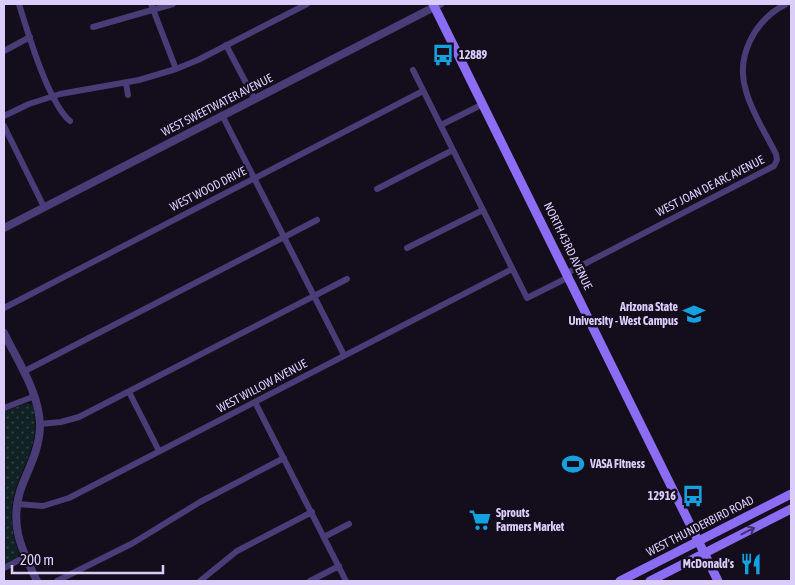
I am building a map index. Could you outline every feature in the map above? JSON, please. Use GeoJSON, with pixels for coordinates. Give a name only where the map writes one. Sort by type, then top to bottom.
{"type":"FeatureCollection","features":[{"type":"Feature","properties":{"kind":"main road","name":"NORTH 43RD AVENUE"},"geometry":{"type":"LineString","coordinates":[[436,5],[718,581]]}},
{"type":"Feature","properties":{"kind":"main road","name":"WEST THUNDERBIRD ROAD"},"geometry":{"type":"LineString","coordinates":[[620,581],[791,494]]}},
{"type":"Feature","properties":{"kind":"main road","name":"WEST THUNDERBIRD ROAD"},"geometry":{"type":"LineString","coordinates":[[650,581],[791,509]]}},
{"type":"Feature","properties":{"kind":"street"},"geometry":{"type":"LineString","coordinates":[[19,4],[53,96],[61,112],[70,121]]}},
{"type":"Feature","properties":{"kind":"street"},"geometry":{"type":"LineString","coordinates":[[93,27],[152,7],[173,4]]}},
{"type":"Feature","properties":{"kind":"street"},"geometry":{"type":"LineString","coordinates":[[4,116],[29,104],[53,96],[126,83],[176,69],[307,4]]}},
{"type":"Feature","properties":{"kind":"street","name":"WEST JOAN DE ARC AVENUE"},"geometry":{"type":"LineString","coordinates":[[512,269],[527,298],[776,163],[776,154],[745,91],[743,64],[747,47],[754,32],[764,19],[777,8],[786,4]]}},
{"type":"Feature","properties":{"kind":"street","name":"WEST SWEETWATER AVENUE"},"geometry":{"type":"LineString","coordinates":[[4,228],[436,5]]}},
{"type":"Feature","properties":{"kind":"street"},"geometry":{"type":"LineString","coordinates":[[152,7],[176,69]]}},
{"type":"Feature","properties":{"kind":"street"},"geometry":{"type":"LineString","coordinates":[[4,51],[30,37]]}},
{"type":"Feature","properties":{"kind":"street"},"geometry":{"type":"LineString","coordinates":[[226,45],[254,98]]}},
{"type":"Feature","properties":{"kind":"street"},"geometry":{"type":"LineString","coordinates":[[413,70],[512,269]]}},
{"type":"Feature","properties":{"kind":"street"},"geometry":{"type":"LineString","coordinates":[[126,83],[128,95]]}},
{"type":"Feature","properties":{"kind":"street","name":"WEST WOOD DRIVE"},"geometry":{"type":"LineString","coordinates":[[4,308],[424,91]]}},
{"type":"Feature","properties":{"kind":"street"},"geometry":{"type":"LineString","coordinates":[[441,125],[483,104]]}},
{"type":"Feature","properties":{"kind":"street"},"geometry":{"type":"LineString","coordinates":[[222,115],[344,356]]}},
{"type":"Feature","properties":{"kind":"street"},"geometry":{"type":"LineString","coordinates":[[4,126],[44,207]]}},
{"type":"Feature","properties":{"kind":"street"},"geometry":{"type":"LineString","coordinates":[[377,189],[453,150]]}},
{"type":"Feature","properties":{"kind":"street"},"geometry":{"type":"LineString","coordinates":[[407,248],[483,210]]}},
{"type":"Feature","properties":{"kind":"street"},"geometry":{"type":"LineString","coordinates":[[23,372],[318,220]]}},
{"type":"Feature","properties":{"kind":"street","name":"WEST WILLOW AVENUE"},"geometry":{"type":"LineString","coordinates":[[17,504],[43,506],[61,502],[512,269]]}},
{"type":"Feature","properties":{"kind":"street"},"geometry":{"type":"LineString","coordinates":[[40,424],[61,422],[78,417],[347,279]]}},
{"type":"Feature","properties":{"kind":"street"},"geometry":{"type":"LineString","coordinates":[[4,333],[35,396],[40,424],[37,447],[19,494],[16,523],[18,539],[37,581]]}},
{"type":"Feature","properties":{"kind":"street"},"geometry":{"type":"LineString","coordinates":[[129,392],[159,452]]}},
{"type":"Feature","properties":{"kind":"street"},"geometry":{"type":"LineString","coordinates":[[4,408],[35,396]]}},
{"type":"Feature","properties":{"kind":"street"},"geometry":{"type":"LineString","coordinates":[[255,402],[346,581]]}},
{"type":"Feature","properties":{"kind":"street"},"geometry":{"type":"LineString","coordinates":[[57,581],[133,542],[200,502],[284,458]]}},
{"type":"Feature","properties":{"kind":"street"},"geometry":{"type":"LineString","coordinates":[[200,581],[237,551],[312,512]]}},
{"type":"Feature","properties":{"kind":"street"},"geometry":{"type":"LineString","coordinates":[[324,537],[349,524]]}},
{"type":"Feature","properties":{"kind":"street"},"geometry":{"type":"LineString","coordinates":[[4,568],[25,557]]}},
{"type":"Feature","properties":{"kind":"street"},"geometry":{"type":"LineString","coordinates":[[310,581],[339,566]]}},
{"type":"Feature","properties":{"kind":"shaded area"},"geometry":{"type":"Polygon","coordinates":[[[27,403],[33,405],[34,434],[32,446],[19,479],[12,505],[13,530],[19,555],[4,564],[4,412],[27,403]]]}},
{"type":"Feature","properties":{"kind":"place","name":"12889"},"geometry":{"type":"Point","coordinates":[443,55]}},
{"type":"Feature","properties":{"kind":"place","name":"Arizona State University - West Campus"},"geometry":{"type":"Point","coordinates":[694,314]}},
{"type":"Feature","properties":{"kind":"place","name":"VASA Fitness"},"geometry":{"type":"Point","coordinates":[573,464]}},
{"type":"Feature","properties":{"kind":"place","name":"12916"},"geometry":{"type":"Point","coordinates":[693,496]}},
{"type":"Feature","properties":{"kind":"place","name":"Sprouts Farmers Market"},"geometry":{"type":"Point","coordinates":[480,520]}},
{"type":"Feature","properties":{"kind":"place","name":"McDonald's"},"geometry":{"type":"Point","coordinates":[751,564]}}]}
